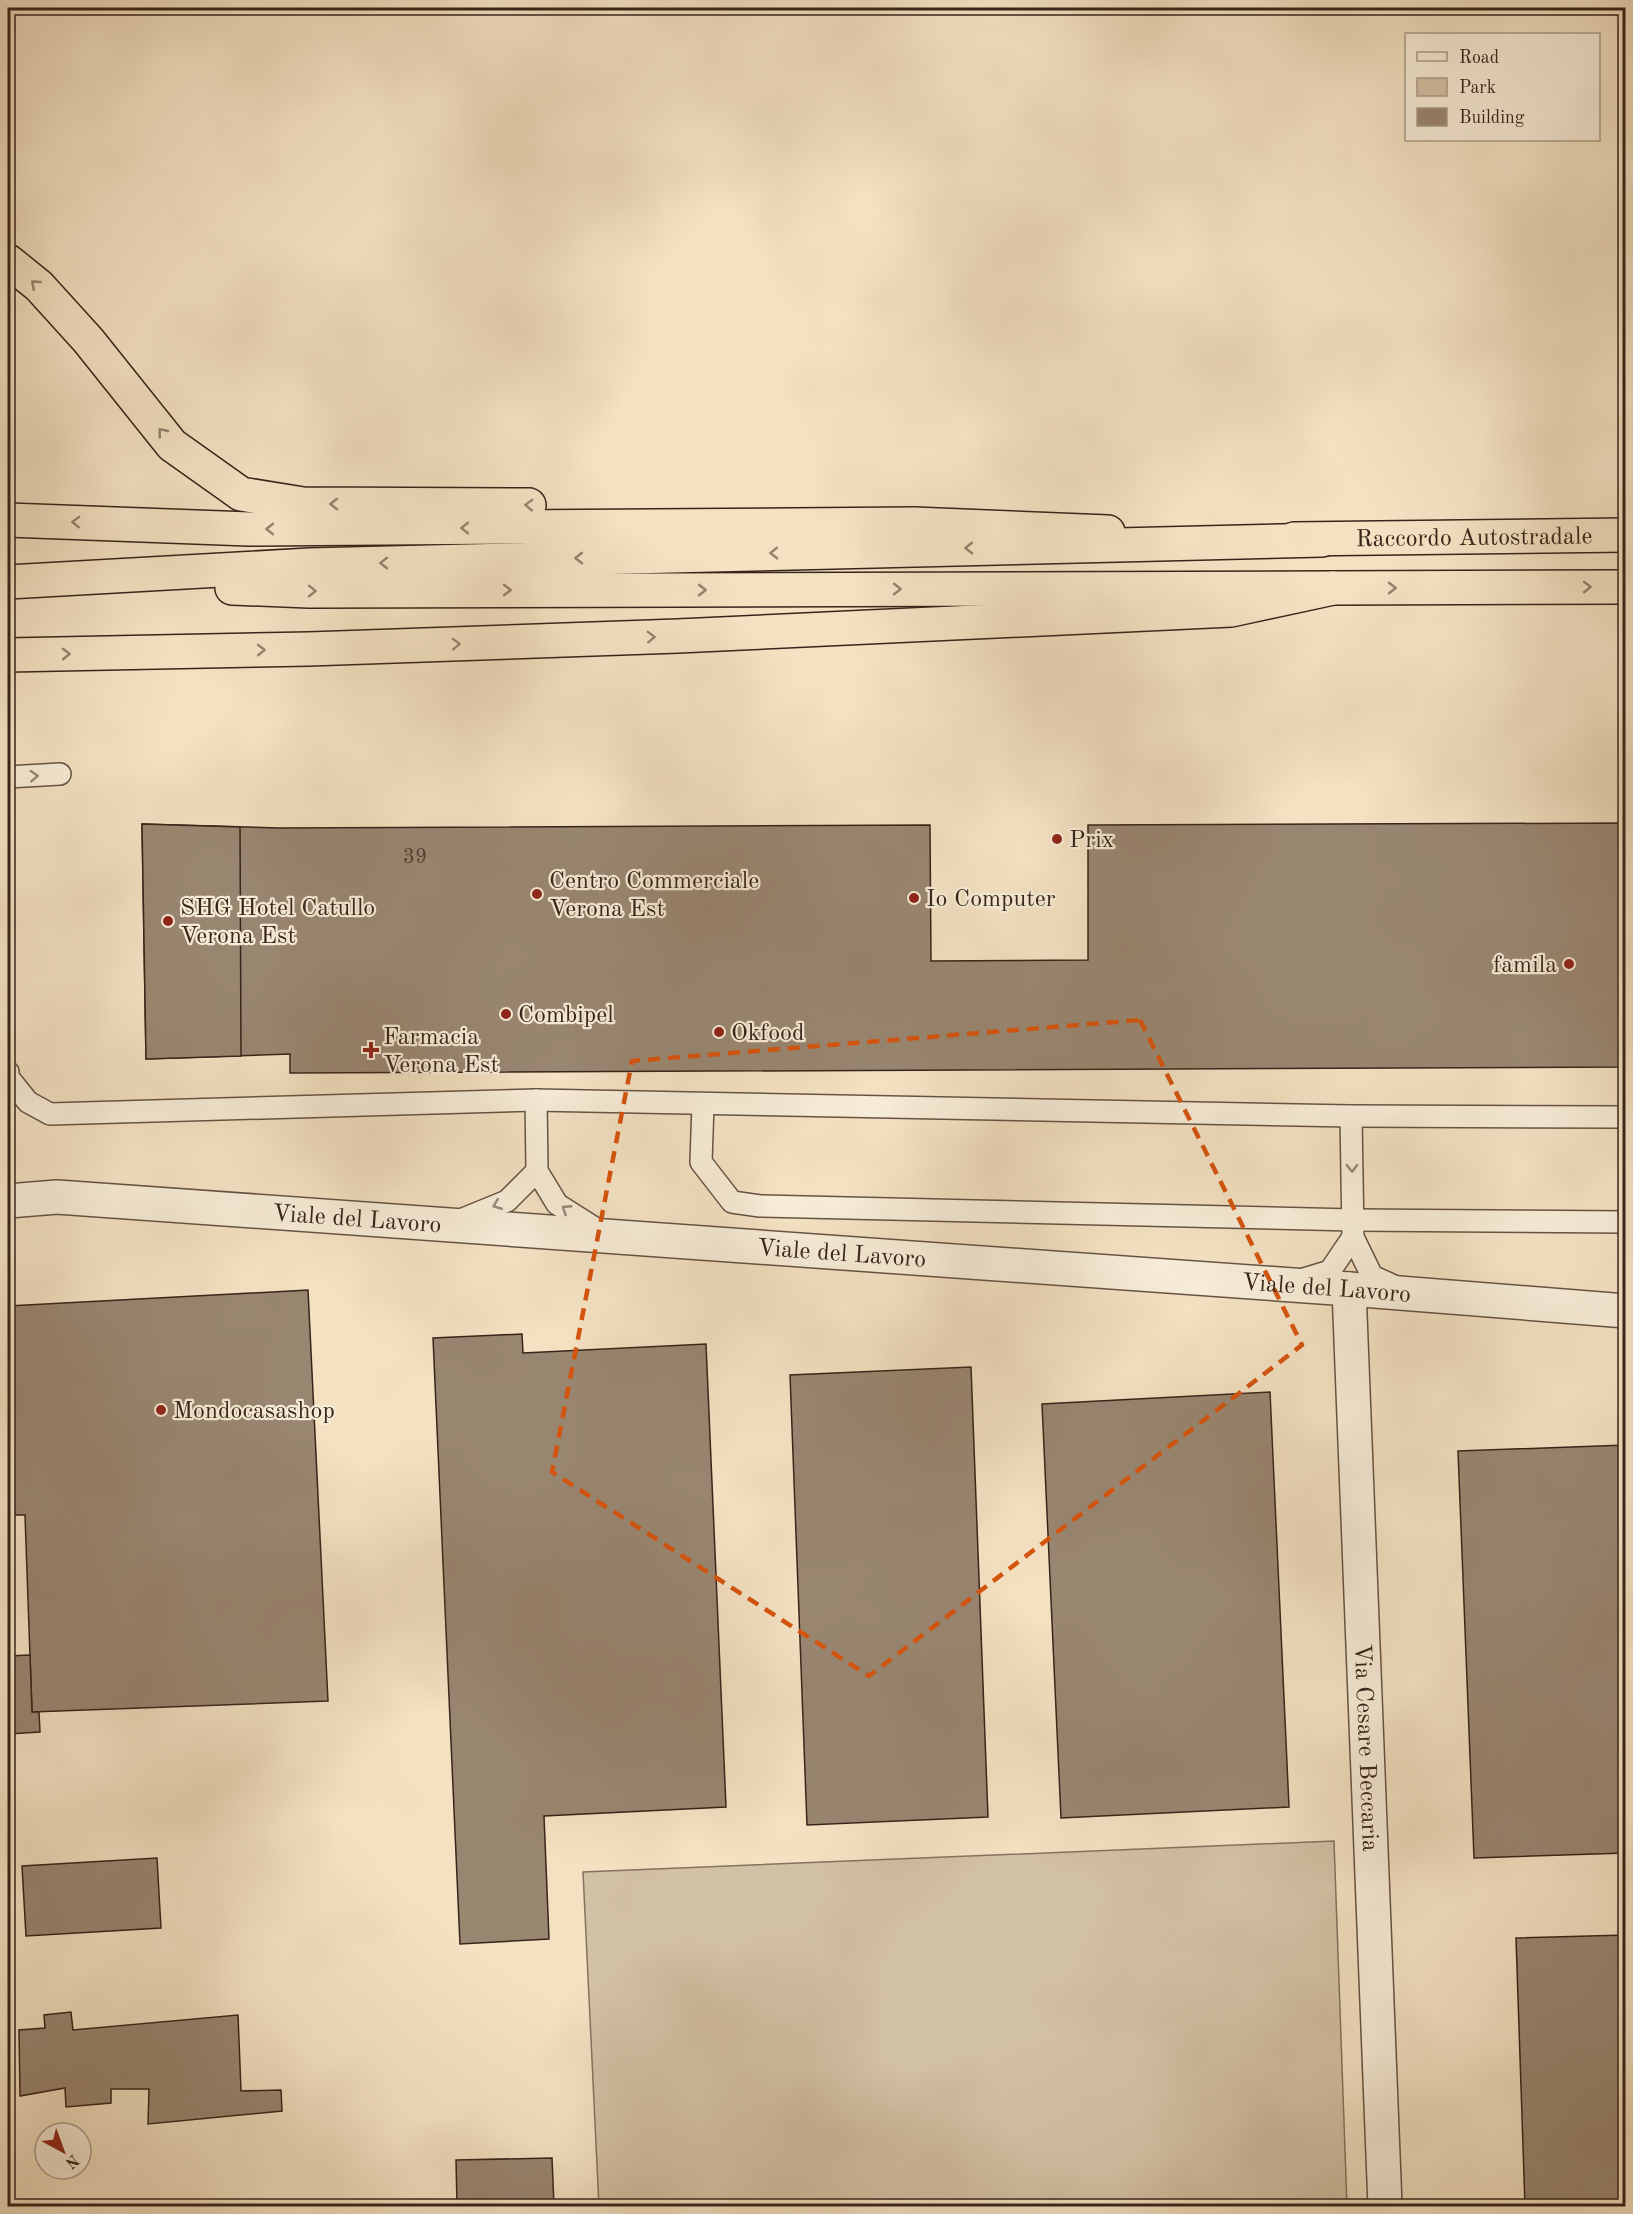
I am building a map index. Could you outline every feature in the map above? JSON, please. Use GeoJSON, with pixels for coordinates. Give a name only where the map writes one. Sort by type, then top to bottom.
{"type":"FeatureCollection","features":[{"type":"Feature","properties":{"kind":"highway"},"geometry":{"type":"LineString","coordinates":[[8,261],[39,286],[88,340],[172,444],[241,494],[303,504],[519,505],[1316,539]]}},
{"type":"Feature","properties":{"kind":"highway"},"geometry":{"type":"LineString","coordinates":[[8,520],[249,530],[914,524],[1316,539]]}},
{"type":"Feature","properties":{"kind":"highway","name":"Raccordo Autostradale"},"geometry":{"type":"LineString","coordinates":[[1316,539],[1626,535]]}},
{"type":"Feature","properties":{"kind":"highway"},"geometry":{"type":"LineString","coordinates":[[8,582],[310,565],[1316,539]]}},
{"type":"Feature","properties":{"kind":"highway"},"geometry":{"type":"LineString","coordinates":[[44,581],[309,591],[1334,588]]}},
{"type":"Feature","properties":{"kind":"highway","name":"Raccordo Autostradale"},"geometry":{"type":"LineString","coordinates":[[1334,588],[1626,587]]}},
{"type":"Feature","properties":{"kind":"highway"},"geometry":{"type":"LineString","coordinates":[[8,655],[309,649],[678,636],[1173,613],[1231,610],[1334,588]]}},
{"type":"Feature","properties":{"kind":"street","name":"Viale del Lavoro"},"geometry":{"type":"LineString","coordinates":[[8,1178],[57,1197]]}},
{"type":"Feature","properties":{"kind":"street","name":"Viale del Lavoro"},"geometry":{"type":"LineString","coordinates":[[8,1201],[57,1197],[1283,1284],[1626,1311]]}},
{"type":"Feature","properties":{"kind":"street","name":"Via Cesare Beccaria"},"geometry":{"type":"LineString","coordinates":[[1349,1289],[1384,2206]]}},
{"type":"Feature","properties":{"kind":"lane"},"geometry":{"type":"LineString","coordinates":[[8,777],[60,774]]}},
{"type":"Feature","properties":{"kind":"lane"},"geometry":{"type":"LineString","coordinates":[[8,1072],[8,1077],[28,1102],[50,1114],[536,1100],[1351,1116],[1626,1117]]}},
{"type":"Feature","properties":{"kind":"lane"},"geometry":{"type":"LineString","coordinates":[[536,1100],[537,1171],[557,1204],[608,1236]]}},
{"type":"Feature","properties":{"kind":"lane"},"geometry":{"type":"LineString","coordinates":[[703,1104],[701,1162],[732,1202],[760,1206],[1353,1229],[1626,1222]]}},
{"type":"Feature","properties":{"kind":"lane"},"geometry":{"type":"LineString","coordinates":[[1351,1116],[1353,1229],[1372,1276],[1411,1294]]}},
{"type":"Feature","properties":{"kind":"lane"},"geometry":{"type":"LineString","coordinates":[[448,1225],[507,1201],[537,1171]]}},
{"type":"Feature","properties":{"kind":"lane"},"geometry":{"type":"LineString","coordinates":[[1283,1284],[1330,1271],[1353,1229]]}},
{"type":"Feature","properties":{"kind":"highlighted area"},"geometry":{"type":"Polygon","coordinates":[[[1140,1020],[1302,1345],[869,1676],[552,1472],[632,1061],[1140,1020]]]}},
{"type":"Feature","properties":{"kind":"green space"},"geometry":{"type":"Polygon","coordinates":[[[1334,1841],[1347,2206],[599,2206],[583,1872],[1334,1841]]]}},
{"type":"Feature","properties":{"kind":"building","name":"Centro Commerciale Verona Est"},"geometry":{"type":"Polygon","coordinates":[[[1626,823],[1626,1067],[290,1073],[290,1054],[146,1059],[142,824],[280,828],[930,825],[931,961],[1088,960],[1088,825],[1626,823]]]}},
{"type":"Feature","properties":{"kind":"building"},"geometry":{"type":"Polygon","coordinates":[[[142,824],[240,827],[241,1056],[146,1059],[142,824]]]}},
{"type":"Feature","properties":{"kind":"building","name":"Mondocasashop"},"geometry":{"type":"Polygon","coordinates":[[[308,1290],[328,1701],[32,1712],[25,1515],[8,1515],[8,1306],[308,1290]]]}},
{"type":"Feature","properties":{"kind":"building"},"geometry":{"type":"Polygon","coordinates":[[[522,1334],[523,1353],[706,1344],[726,1807],[544,1816],[549,1939],[460,1944],[433,1338],[522,1334]]]}},
{"type":"Feature","properties":{"kind":"building"},"geometry":{"type":"Polygon","coordinates":[[[971,1367],[988,1817],[807,1825],[790,1375],[971,1367]]]}},
{"type":"Feature","properties":{"kind":"building"},"geometry":{"type":"Polygon","coordinates":[[[1270,1392],[1289,1807],[1061,1818],[1042,1404],[1270,1392]]]}},
{"type":"Feature","properties":{"kind":"building"},"geometry":{"type":"Polygon","coordinates":[[[1626,1445],[1626,1853],[1474,1858],[1458,1451],[1626,1445]]]}},
{"type":"Feature","properties":{"kind":"building"},"geometry":{"type":"Polygon","coordinates":[[[30,1655],[32,1712],[39,1712],[40,1732],[8,1734],[8,1656],[30,1655]]]}},
{"type":"Feature","properties":{"kind":"building"},"geometry":{"type":"Polygon","coordinates":[[[157,1858],[161,1928],[26,1936],[22,1866],[157,1858]]]}},
{"type":"Feature","properties":{"kind":"building"},"geometry":{"type":"Polygon","coordinates":[[[1626,1935],[1626,2206],[1525,2206],[1516,1938],[1626,1935]]]}},
{"type":"Feature","properties":{"kind":"building"},"geometry":{"type":"Polygon","coordinates":[[[71,2012],[73,2030],[238,2015],[241,2091],[281,2090],[282,2111],[148,2124],[149,2089],[111,2089],[111,2103],[66,2107],[65,2088],[20,2096],[19,2030],[45,2028],[44,2015],[71,2012]]]}},
{"type":"Feature","properties":{"kind":"building"},"geometry":{"type":"Polygon","coordinates":[[[552,2158],[554,2206],[457,2206],[456,2160],[552,2158]]]}},
{"type":"Feature","properties":{"kind":"place","name":"Prix"},"geometry":{"type":"Point","coordinates":[1057,839]}},
{"type":"Feature","properties":{"kind":"place","name":"Centro Commerciale Verona Est"},"geometry":{"type":"Point","coordinates":[537,894]}},
{"type":"Feature","properties":{"kind":"place","name":"Io Computer"},"geometry":{"type":"Point","coordinates":[914,898]}},
{"type":"Feature","properties":{"kind":"place","name":"SHG Hotel Catullo Verona Est"},"geometry":{"type":"Point","coordinates":[168,921]}},
{"type":"Feature","properties":{"kind":"place","name":"famila"},"geometry":{"type":"Point","coordinates":[1569,964]}},
{"type":"Feature","properties":{"kind":"place","name":"Combipel"},"geometry":{"type":"Point","coordinates":[506,1014]}},
{"type":"Feature","properties":{"kind":"place","name":"Okfood"},"geometry":{"type":"Point","coordinates":[719,1032]}},
{"type":"Feature","properties":{"kind":"place","name":"Farmacia Verona Est"},"geometry":{"type":"Point","coordinates":[371,1050]}},
{"type":"Feature","properties":{"kind":"place","name":"Mondocasashop"},"geometry":{"type":"Point","coordinates":[161,1410]}}]}
